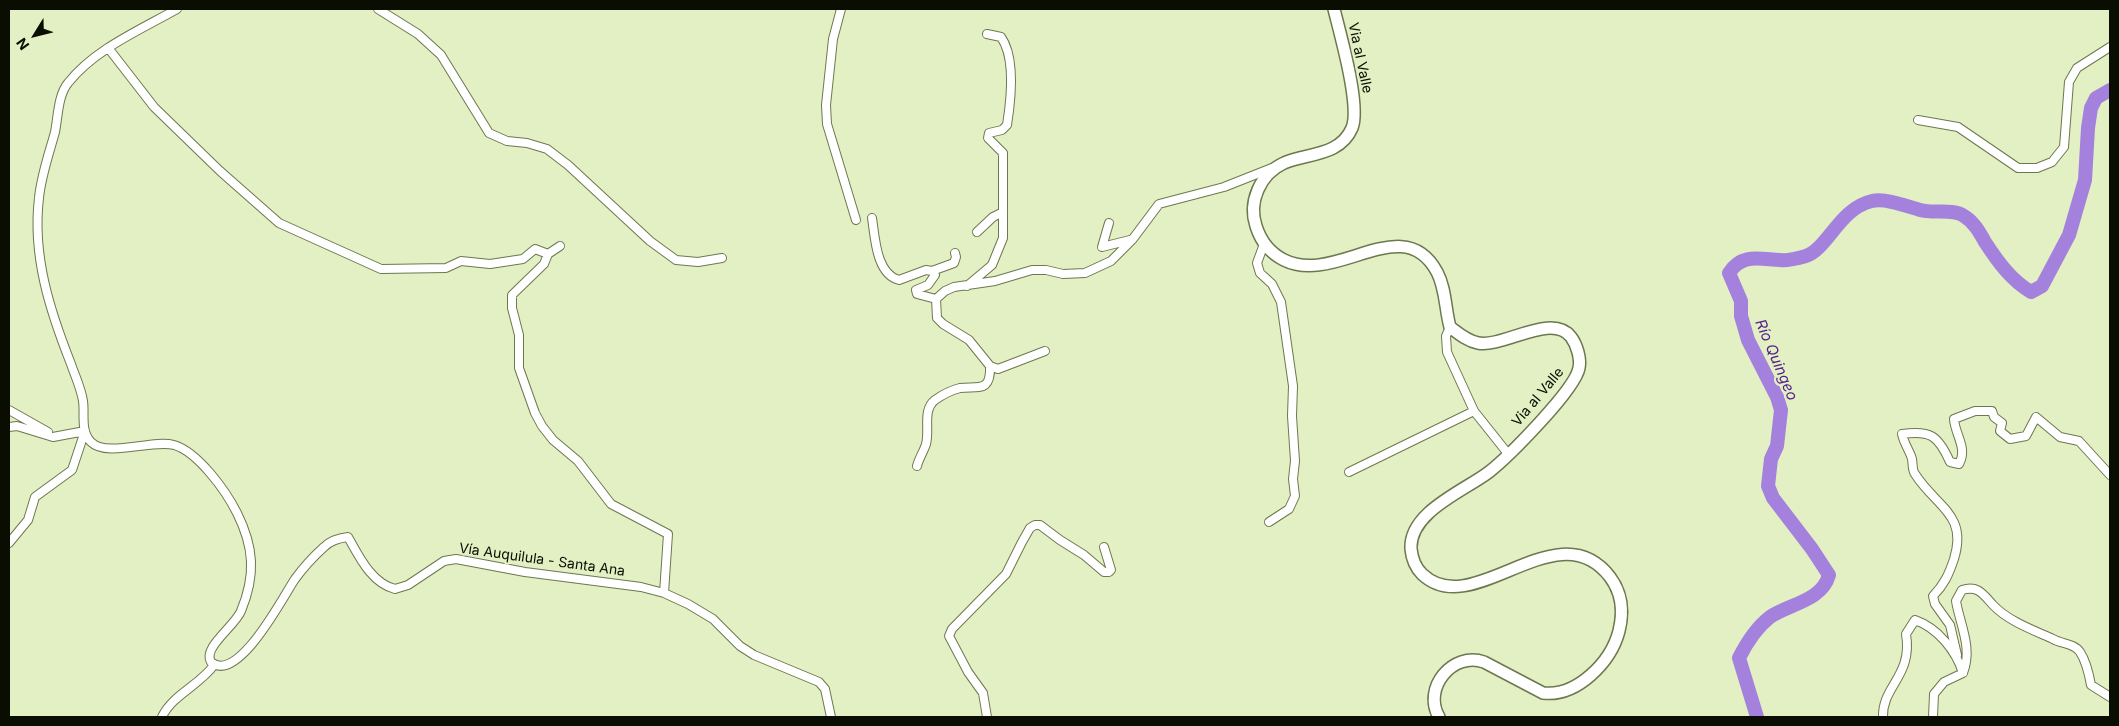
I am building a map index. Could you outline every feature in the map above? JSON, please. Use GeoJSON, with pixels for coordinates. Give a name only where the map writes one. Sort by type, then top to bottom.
{"type":"FeatureCollection","features":[{"type":"Feature","properties":{"kind":"main road","name":"Via al Valle"},"geometry":{"type":"LineString","coordinates":[[1264,244],[1254,217],[1255,193],[1270,174],[1283,164],[1329,150],[1343,141],[1352,127],[1355,109],[1334,9]]}},
{"type":"Feature","properties":{"kind":"main road"},"geometry":{"type":"LineString","coordinates":[[1264,244],[1271,252],[1293,264],[1314,267],[1340,262],[1381,248],[1407,247],[1415,250],[1430,263],[1442,282],[1450,327]]}},
{"type":"Feature","properties":{"kind":"main road","name":"Via al Valle"},"geometry":{"type":"LineString","coordinates":[[1439,717],[1435,702],[1438,685],[1448,669],[1463,660],[1475,659],[1484,662],[1534,690],[1553,694],[1574,688],[1599,666],[1618,635],[1622,620],[1622,602],[1615,584],[1604,569],[1594,561],[1579,555],[1556,554],[1472,583],[1457,586],[1435,583],[1420,572],[1415,565],[1411,544],[1418,525],[1447,500],[1488,473],[1509,455],[1575,379],[1579,370],[1575,344],[1566,332],[1542,329],[1498,342],[1479,343],[1470,341],[1450,327]]}},
{"type":"Feature","properties":{"kind":"street"},"geometry":{"type":"LineString","coordinates":[[9,543],[28,520],[35,497],[72,470],[85,431],[83,400],[56,327],[38,255],[39,197],[66,86],[93,59],[177,9]]}},
{"type":"Feature","properties":{"kind":"street"},"geometry":{"type":"LineString","coordinates":[[378,9],[418,34],[442,55],[489,133],[507,142],[526,143],[548,148],[650,241],[676,260],[698,262],[722,258]]}},
{"type":"Feature","properties":{"kind":"street"},"geometry":{"type":"LineString","coordinates":[[841,9],[833,39],[826,105],[827,124],[856,220]]}},
{"type":"Feature","properties":{"kind":"street"},"geometry":{"type":"LineString","coordinates":[[966,286],[992,264],[999,252],[1003,238],[1003,153],[988,138],[989,133],[1002,130],[1007,125],[1010,95],[1010,57],[1008,48],[1001,37],[987,34]]}},
{"type":"Feature","properties":{"kind":"street"},"geometry":{"type":"LineString","coordinates":[[1918,120],[1958,127],[2018,168],[2037,168],[2052,162],[2064,147],[2069,82],[2077,68],[2110,47]]}},
{"type":"Feature","properties":{"kind":"street"},"geometry":{"type":"LineString","coordinates":[[109,49],[154,107],[220,171],[280,223],[381,269],[446,268],[461,261],[490,264],[523,259],[535,249],[548,254]]}},
{"type":"Feature","properties":{"kind":"street"},"geometry":{"type":"LineString","coordinates":[[936,299],[945,291],[1032,270],[1046,270],[1063,274],[1085,273],[1111,261],[1132,240],[1159,204],[1224,187],[1283,164]]}},
{"type":"Feature","properties":{"kind":"street"},"geometry":{"type":"LineString","coordinates":[[977,232],[993,217],[1003,212]]}},
{"type":"Feature","properties":{"kind":"street"},"geometry":{"type":"LineString","coordinates":[[872,218],[880,260],[894,278],[899,280],[926,270],[954,263],[955,253]]}},
{"type":"Feature","properties":{"kind":"street"},"geometry":{"type":"LineString","coordinates":[[1109,223],[1102,247],[1132,240]]}},
{"type":"Feature","properties":{"kind":"street"},"geometry":{"type":"LineString","coordinates":[[1264,244],[1257,263],[1260,273],[1272,284],[1280,302],[1293,386],[1292,416],[1295,461],[1293,479],[1295,496],[1289,509],[1269,522]]}},
{"type":"Feature","properties":{"kind":"street"},"geometry":{"type":"LineString","coordinates":[[560,246],[548,254],[544,264],[512,295],[512,308],[519,335],[519,368],[542,426],[553,440],[578,461],[604,498],[610,504],[668,534],[664,593]]}},
{"type":"Feature","properties":{"kind":"street"},"geometry":{"type":"LineString","coordinates":[[932,270],[934,275],[932,281],[916,290],[917,294],[936,299]]}},
{"type":"Feature","properties":{"kind":"street"},"geometry":{"type":"LineString","coordinates":[[936,299],[937,318],[943,324],[969,340],[990,366],[998,369],[1045,351]]}},
{"type":"Feature","properties":{"kind":"street"},"geometry":{"type":"LineString","coordinates":[[1450,327],[1446,336],[1447,352],[1474,411],[1509,455]]}},
{"type":"Feature","properties":{"kind":"street"},"geometry":{"type":"LineString","coordinates":[[917,466],[926,445],[929,408],[934,401],[952,391],[962,388],[978,389],[986,384],[990,375],[990,366]]}},
{"type":"Feature","properties":{"kind":"street"},"geometry":{"type":"LineString","coordinates":[[9,410],[51,434],[53,437]]}},
{"type":"Feature","properties":{"kind":"street"},"geometry":{"type":"LineString","coordinates":[[1349,472],[1474,411]]}},
{"type":"Feature","properties":{"kind":"street"},"geometry":{"type":"LineString","coordinates":[[1963,673],[1950,625],[1935,604],[1933,596],[1949,573],[1957,548],[1959,532],[1947,511],[1914,473],[1912,458],[1904,445],[1902,434],[1922,432],[1934,437],[1944,448],[1950,462],[1958,464],[1963,454],[1961,441],[1955,431],[1954,420],[1975,411],[1992,411],[1994,417],[2002,423],[2000,431],[2010,439],[2026,436],[2036,417],[2060,437],[2079,441],[2110,475]]}},
{"type":"Feature","properties":{"kind":"street"},"geometry":{"type":"LineString","coordinates":[[9,427],[17,426],[53,437],[85,431]]}},
{"type":"Feature","properties":{"kind":"street"},"geometry":{"type":"LineString","coordinates":[[85,431],[91,442],[101,447],[158,444],[173,445],[185,450],[208,471],[228,495],[249,539],[251,569],[241,611],[231,626],[211,646],[208,659],[214,665],[207,674],[167,708],[162,717]]}},
{"type":"Feature","properties":{"kind":"street"},"geometry":{"type":"LineString","coordinates":[[987,717],[983,693],[949,636],[952,629],[1006,574],[1030,528],[1035,525],[1040,525],[1060,540],[1084,554],[1104,572],[1109,572],[1111,570],[1104,547]]}},
{"type":"Feature","properties":{"kind":"street","name":"Vía Auquilula - Santa Ana"},"geometry":{"type":"LineString","coordinates":[[214,665],[222,665],[233,660],[252,645],[265,629],[296,578],[324,547],[336,539],[348,537],[367,569],[383,583],[395,589],[408,585],[444,561],[456,559],[525,572],[641,587],[664,593],[713,619],[740,646],[754,655],[819,682],[825,689],[831,717]]}},
{"type":"Feature","properties":{"kind":"street"},"geometry":{"type":"LineString","coordinates":[[1963,673],[1968,647],[1956,601],[1962,590],[1978,589],[2004,615],[2055,641],[2075,647],[2080,652],[2089,672],[2091,685],[2110,696]]}},
{"type":"Feature","properties":{"kind":"street"},"geometry":{"type":"LineString","coordinates":[[1883,717],[1883,707],[1906,663],[1909,652],[1906,634],[1912,622],[1919,622],[1928,627],[1957,655]]}},
{"type":"Feature","properties":{"kind":"street"},"geometry":{"type":"LineString","coordinates":[[1934,717],[1934,694],[1944,682],[1963,673]]}},
{"type":"Feature","properties":{"kind":"waterway","name":"Río Quingeo"},"geometry":{"type":"LineString","coordinates":[[1757,717],[1739,658],[1752,636],[1765,621],[1820,591],[1829,575],[1812,549],[1773,498],[1768,486],[1771,459],[1777,446],[1781,410],[1777,397],[1748,340],[1741,316],[1741,301],[1729,273],[1740,262],[1745,260],[1758,258],[1786,260],[1806,256],[1814,252],[1851,211],[1861,205],[1878,200],[1925,211],[1954,212],[1964,216],[1971,221],[2005,270],[2031,292],[2042,286],[2069,235],[2085,180],[2091,108],[2096,98],[2110,90]]}}]}
